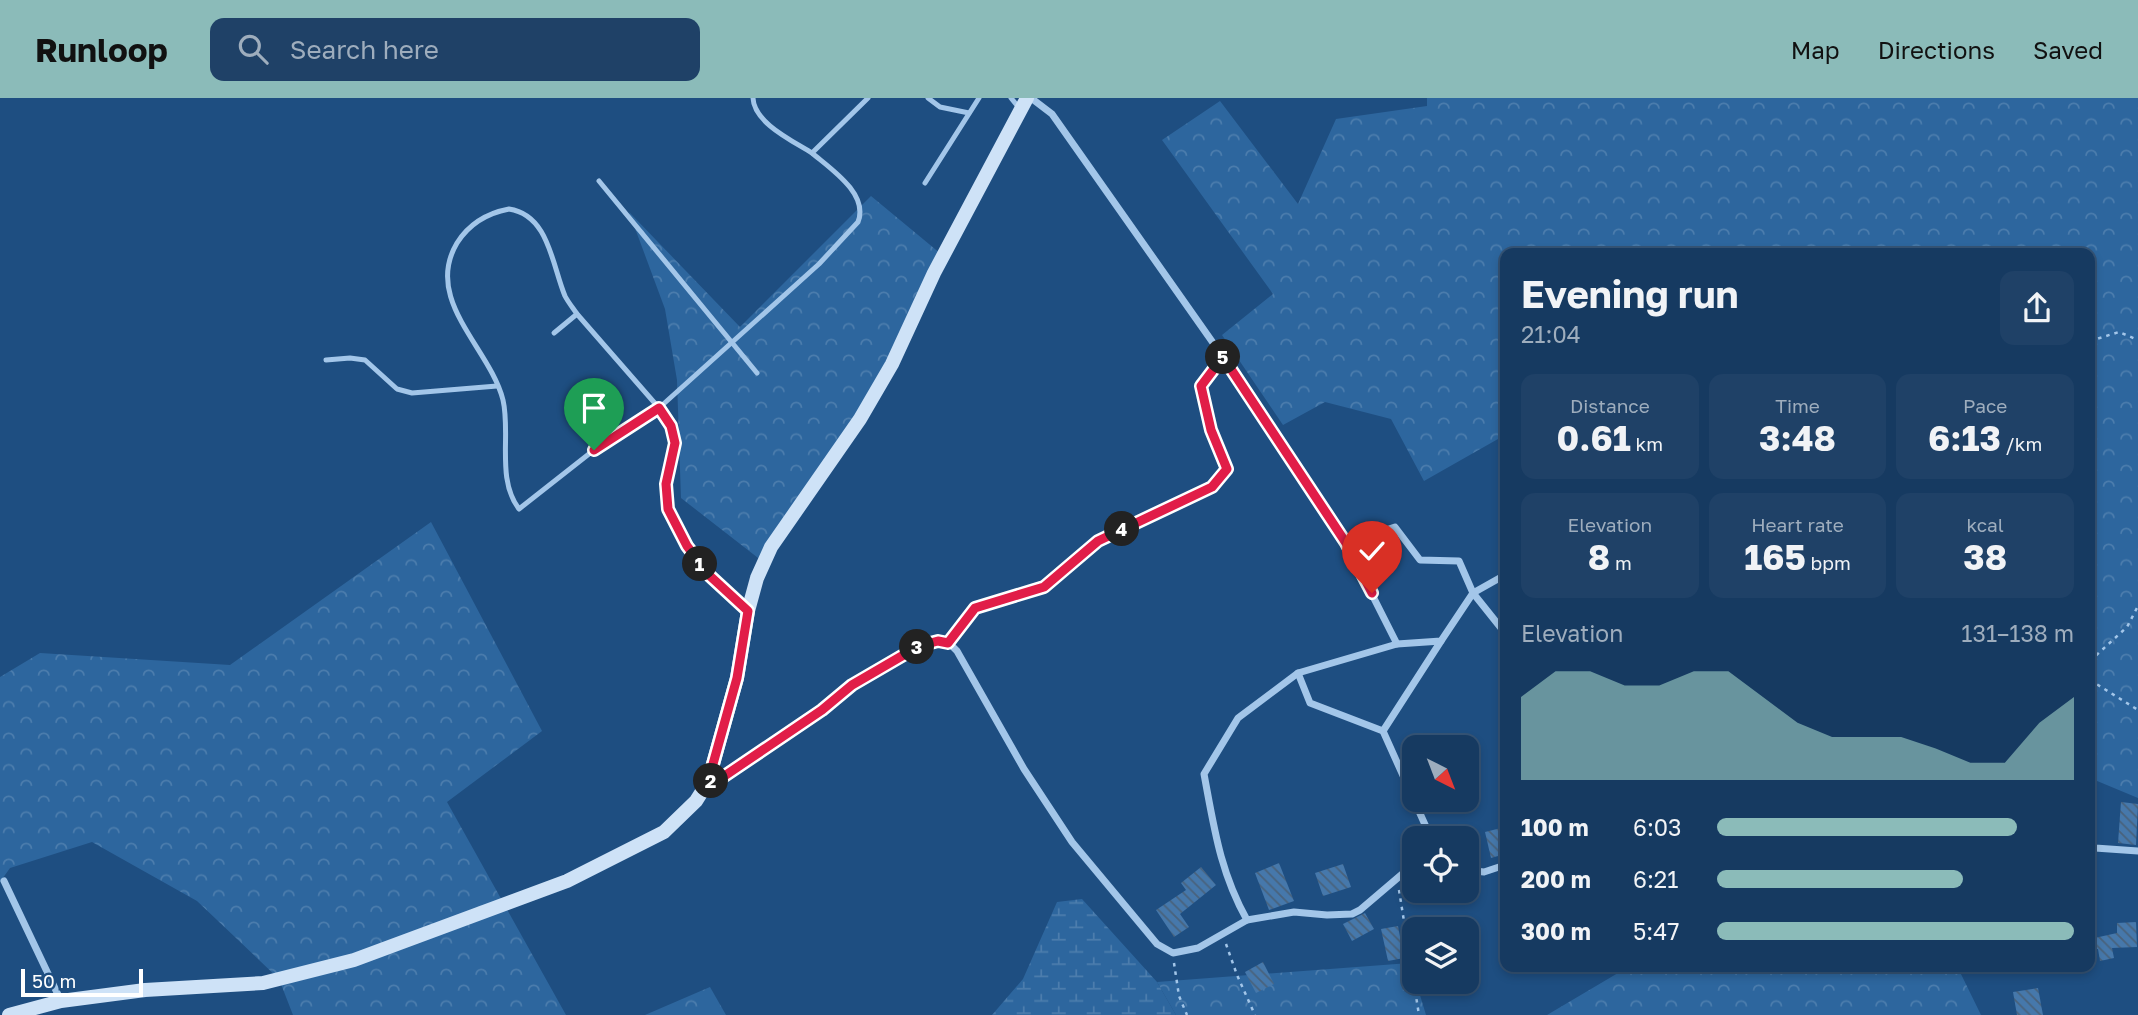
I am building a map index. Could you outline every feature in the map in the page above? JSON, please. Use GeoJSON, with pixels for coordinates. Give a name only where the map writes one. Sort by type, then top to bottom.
{"type":"FeatureCollection","features":[{"type":"Feature","properties":{"kind":"street"},"geometry":{"type":"LineString","coordinates":[[9,1015],[61,1002],[145,990],[262,983],[354,960],[566,881],[664,832],[696,801],[708,782],[737,678],[748,611],[757,578],[771,547],[860,419],[892,364],[934,273],[1026,102],[1052,114],[1223,357],[1346,543],[1397,644]]}},
{"type":"Feature","properties":{"kind":"street"},"geometry":{"type":"LineString","coordinates":[[948,643],[975,608],[1044,587],[1098,541],[1212,487],[1227,469],[1211,430],[1201,386],[1223,357]]}},
{"type":"Feature","properties":{"kind":"street"},"geometry":{"type":"LineString","coordinates":[[1346,543],[1395,527],[1420,560],[1459,561],[1473,593],[1500,629]]}},
{"type":"Feature","properties":{"kind":"street"},"geometry":{"type":"LineString","coordinates":[[1383,731],[1473,593],[1500,578]]}},
{"type":"Feature","properties":{"kind":"street"},"geometry":{"type":"LineString","coordinates":[[708,782],[720,779],[822,710],[852,685],[919,646],[938,641],[948,643],[957,651],[1024,769],[1072,842],[1157,944],[1173,953],[1198,948],[1247,920],[1294,912],[1352,914],[1402,872]]}},
{"type":"Feature","properties":{"kind":"street"},"geometry":{"type":"LineString","coordinates":[[1247,920],[1233,895],[1220,854],[1203,774],[1238,718],[1298,673],[1397,644],[1441,641]]}},
{"type":"Feature","properties":{"kind":"street"},"geometry":{"type":"LineString","coordinates":[[1298,673],[1310,703],[1383,731],[1426,826]]}},
{"type":"Feature","properties":{"kind":"street"},"geometry":{"type":"LineString","coordinates":[[2095,848],[2138,851]]}},
{"type":"Feature","properties":{"kind":"street"},"geometry":{"type":"LineString","coordinates":[[1479,871],[1500,867]]}},
{"type":"Feature","properties":{"kind":"street"},"geometry":{"type":"LineString","coordinates":[[4,881],[61,1002]]}},
{"type":"Feature","properties":{"kind":"lane"},"geometry":{"type":"LineString","coordinates":[[748,611],[710,576],[687,546],[668,509],[666,484],[675,443],[671,426],[659,408],[566,298],[542,233],[530,216],[509,209],[493,212],[477,221],[461,236],[450,254],[448,273],[449,289],[460,321],[479,350],[502,395],[506,416],[506,470],[511,499],[519,509],[594,450],[659,408],[820,264],[858,222],[861,213],[858,199],[840,176],[812,153],[765,123],[753,103],[753,98]]}},
{"type":"Feature","properties":{"kind":"lane"},"geometry":{"type":"LineString","coordinates":[[812,153],[868,98]]}},
{"type":"Feature","properties":{"kind":"lane"},"geometry":{"type":"LineString","coordinates":[[928,98],[940,107],[970,113]]}},
{"type":"Feature","properties":{"kind":"lane"},"geometry":{"type":"LineString","coordinates":[[925,183],[979,98]]}},
{"type":"Feature","properties":{"kind":"lane"},"geometry":{"type":"LineString","coordinates":[[1011,98],[1026,102]]}},
{"type":"Feature","properties":{"kind":"lane"},"geometry":{"type":"LineString","coordinates":[[599,181],[757,373]]}},
{"type":"Feature","properties":{"kind":"lane"},"geometry":{"type":"LineString","coordinates":[[554,333],[577,314]]}},
{"type":"Feature","properties":{"kind":"lane"},"geometry":{"type":"LineString","coordinates":[[326,360],[365,360],[397,389],[412,393],[498,386]]}},
{"type":"Feature","properties":{"kind":"path"},"geometry":{"type":"LineString","coordinates":[[2095,339],[2119,332],[2138,340]]}},
{"type":"Feature","properties":{"kind":"path"},"geometry":{"type":"LineString","coordinates":[[2095,656],[2126,627],[2138,606]]}},
{"type":"Feature","properties":{"kind":"path"},"geometry":{"type":"LineString","coordinates":[[2095,683],[2138,710]]}},
{"type":"Feature","properties":{"kind":"path"},"geometry":{"type":"LineString","coordinates":[[1397,876],[1419,1015]]}},
{"type":"Feature","properties":{"kind":"path"},"geometry":{"type":"LineString","coordinates":[[1224,933],[1229,956],[1255,1015]]}},
{"type":"Feature","properties":{"kind":"path"},"geometry":{"type":"LineString","coordinates":[[1173,953],[1179,996],[1187,1015]]}},
{"type":"Feature","properties":{"kind":"green space"},"geometry":{"type":"Polygon","coordinates":[[[1427,98],[2138,98],[2138,798],[2095,780],[2095,248],[1500,248],[1500,438],[1424,481],[1391,419],[1325,402],[1283,425],[1222,335],[1273,294],[1162,140],[1220,101],[1298,204],[1336,119],[1427,106],[1427,98]]]}},
{"type":"Feature","properties":{"kind":"green space"},"geometry":{"type":"Polygon","coordinates":[[[871,196],[941,254],[866,416],[762,561],[681,498],[677,380],[665,309],[629,212],[740,327],[871,196]]]}},
{"type":"Feature","properties":{"kind":"green space"},"geometry":{"type":"Polygon","coordinates":[[[431,522],[542,731],[447,802],[566,1015],[293,1015],[279,979],[197,901],[92,842],[10,868],[0,882],[0,677],[40,653],[230,665],[431,522]]]}},
{"type":"Feature","properties":{"kind":"green space"},"geometry":{"type":"Polygon","coordinates":[[[1082,899],[1157,982],[1176,1015],[992,1015],[1023,979],[1057,902],[1082,899]]]}},
{"type":"Feature","properties":{"kind":"green space"},"geometry":{"type":"Polygon","coordinates":[[[1402,964],[1402,994],[1420,994],[1426,1015],[1176,1015],[1157,982],[1402,964]]]}},
{"type":"Feature","properties":{"kind":"green space"},"geometry":{"type":"Polygon","coordinates":[[[1960,972],[1981,1015],[1547,1015],[1618,973],[1960,972]]]}},
{"type":"Feature","properties":{"kind":"green space"},"geometry":{"type":"Polygon","coordinates":[[[710,987],[726,1015],[645,1015],[710,987]]]}},
{"type":"Feature","properties":{"kind":"building"},"geometry":{"type":"Polygon","coordinates":[[[2121,802],[2138,804],[2136,845],[2118,843],[2121,802]]]}},
{"type":"Feature","properties":{"kind":"building"},"geometry":{"type":"Polygon","coordinates":[[[1500,828],[1500,855],[1491,858],[1485,832],[1500,828]]]}},
{"type":"Feature","properties":{"kind":"building"},"geometry":{"type":"Polygon","coordinates":[[[1279,863],[1294,901],[1269,910],[1255,873],[1279,863]]]}},
{"type":"Feature","properties":{"kind":"building"},"geometry":{"type":"Polygon","coordinates":[[[1343,864],[1351,887],[1323,896],[1315,873],[1343,864]]]}},
{"type":"Feature","properties":{"kind":"building"},"geometry":{"type":"Polygon","coordinates":[[[1201,867],[1216,885],[1180,914],[1189,927],[1174,937],[1156,910],[1186,890],[1181,883],[1201,867]]]}},
{"type":"Feature","properties":{"kind":"building"},"geometry":{"type":"Polygon","coordinates":[[[1365,913],[1374,929],[1352,941],[1343,924],[1365,913]]]}},
{"type":"Feature","properties":{"kind":"building"},"geometry":{"type":"Polygon","coordinates":[[[2136,922],[2137,947],[2112,948],[2114,958],[2100,961],[2098,949],[2095,949],[2095,938],[2117,933],[2117,923],[2136,922]]]}},
{"type":"Feature","properties":{"kind":"building"},"geometry":{"type":"Polygon","coordinates":[[[1398,926],[1402,958],[1388,961],[1381,929],[1398,926]]]}},
{"type":"Feature","properties":{"kind":"building"},"geometry":{"type":"Polygon","coordinates":[[[1263,962],[1274,984],[1256,993],[1245,972],[1263,962]]]}},
{"type":"Feature","properties":{"kind":"building"},"geometry":{"type":"Polygon","coordinates":[[[2038,988],[2043,1015],[2017,1015],[2013,992],[2038,988]]]}},
{"type":"Feature","properties":{"kind":"route"},"geometry":{"type":"LineString","coordinates":[[594,450],[659,408],[671,426],[675,443],[666,484],[668,509],[687,546],[710,576],[748,611],[737,678],[708,782],[720,779],[822,710],[852,685],[919,646],[938,641],[948,643],[975,608],[1044,587],[1098,541],[1212,487],[1227,469],[1211,430],[1201,386],[1223,357],[1346,543],[1372,593]]}}]}
